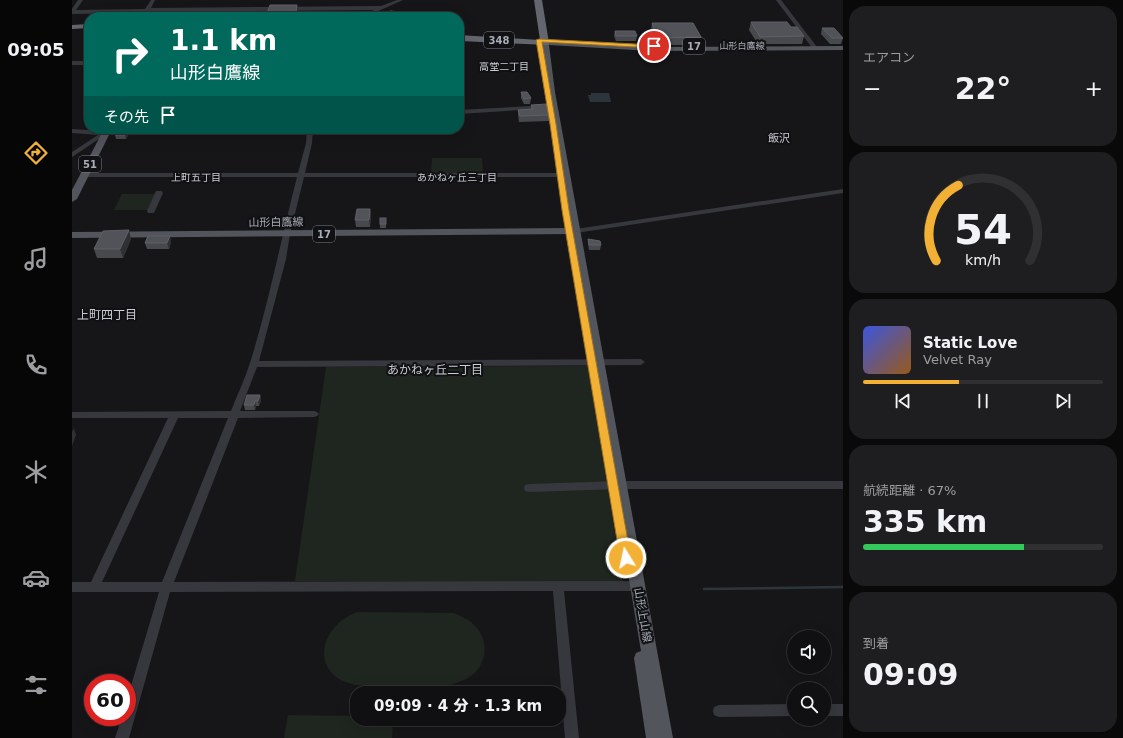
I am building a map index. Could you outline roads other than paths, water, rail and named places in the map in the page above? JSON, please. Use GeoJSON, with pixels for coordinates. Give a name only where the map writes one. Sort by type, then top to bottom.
{"type":"FeatureCollection","features":[{"type":"Feature","properties":{"kind":"highway"},"geometry":{"type":"LineString","coordinates":[[534,0],[542,42]]}},
{"type":"Feature","properties":{"kind":"highway"},"geometry":{"type":"LineString","coordinates":[[538,0],[542,42]]}},
{"type":"Feature","properties":{"kind":"highway"},"geometry":{"type":"LineString","coordinates":[[72,26],[84,26]]}},
{"type":"Feature","properties":{"kind":"highway","name":"348"},"geometry":{"type":"LineString","coordinates":[[464,37],[542,42]]}},
{"type":"Feature","properties":{"kind":"main road","name":"山形白鷹線"},"geometry":{"type":"LineString","coordinates":[[542,42],[652,48],[843,47]]}},
{"type":"Feature","properties":{"kind":"main road","name":"山形上山線"},"geometry":{"type":"LineString","coordinates":[[542,42],[550,107],[561,175],[634,587],[655,738]]}},
{"type":"Feature","properties":{"kind":"main road","name":"山形上山線"},"geometry":{"type":"LineString","coordinates":[[542,42],[572,231]]}},
{"type":"Feature","properties":{"kind":"main road","name":"51"},"geometry":{"type":"LineString","coordinates":[[72,199],[106,134]]}},
{"type":"Feature","properties":{"kind":"main road","name":"山形白鷹線"},"geometry":{"type":"LineString","coordinates":[[72,235],[572,231]]}},
{"type":"Feature","properties":{"kind":"main road","name":"山形上山線"},"geometry":{"type":"LineString","coordinates":[[634,587],[664,738]]}},
{"type":"Feature","properties":{"kind":"street"},"geometry":{"type":"LineString","coordinates":[[72,12],[81,0]]}},
{"type":"Feature","properties":{"kind":"street"},"geometry":{"type":"LineString","coordinates":[[146,12],[153,0]]}},
{"type":"Feature","properties":{"kind":"street"},"geometry":{"type":"LineString","coordinates":[[373,12],[401,0]]}},
{"type":"Feature","properties":{"kind":"street"},"geometry":{"type":"LineString","coordinates":[[778,0],[814,47]]}},
{"type":"Feature","properties":{"kind":"street"},"geometry":{"type":"LineString","coordinates":[[193,12],[383,8]]}},
{"type":"Feature","properties":{"kind":"street"},"geometry":{"type":"LineString","coordinates":[[72,12],[84,12]]}},
{"type":"Feature","properties":{"kind":"street"},"geometry":{"type":"LineString","coordinates":[[72,63],[84,63]]}},
{"type":"Feature","properties":{"kind":"street"},"geometry":{"type":"LineString","coordinates":[[464,112],[550,107]]}},
{"type":"Feature","properties":{"kind":"street"},"geometry":{"type":"LineString","coordinates":[[72,131],[84,131]]}},
{"type":"Feature","properties":{"kind":"street"},"geometry":{"type":"LineString","coordinates":[[72,155],[103,134]]}},
{"type":"Feature","properties":{"kind":"street"},"geometry":{"type":"LineString","coordinates":[[122,738],[166,586],[254,364],[282,259],[286,234],[309,143],[310,134]]}},
{"type":"Feature","properties":{"kind":"street"},"geometry":{"type":"LineString","coordinates":[[85,175],[561,175]]}},
{"type":"Feature","properties":{"kind":"street"},"geometry":{"type":"LineString","coordinates":[[572,231],[843,191]]}},
{"type":"Feature","properties":{"kind":"street"},"geometry":{"type":"LineString","coordinates":[[152,211],[159,193]]}},
{"type":"Feature","properties":{"kind":"street"},"geometry":{"type":"LineString","coordinates":[[254,364],[641,362]]}},
{"type":"Feature","properties":{"kind":"street"},"geometry":{"type":"LineString","coordinates":[[94,586],[175,414]]}},
{"type":"Feature","properties":{"kind":"street"},"geometry":{"type":"LineString","coordinates":[[72,415],[314,414]]}},
{"type":"Feature","properties":{"kind":"street"},"geometry":{"type":"LineString","coordinates":[[529,488],[617,485],[843,485]]}},
{"type":"Feature","properties":{"kind":"street"},"geometry":{"type":"LineString","coordinates":[[558,586],[572,738]]}},
{"type":"Feature","properties":{"kind":"street"},"geometry":{"type":"LineString","coordinates":[[72,587],[634,587]]}},
{"type":"Feature","properties":{"kind":"street"},"geometry":{"type":"LineString","coordinates":[[719,711],[787,710]]}},
{"type":"Feature","properties":{"kind":"street"},"geometry":{"type":"LineString","coordinates":[[831,710],[843,710]]}},
{"type":"Feature","properties":{"kind":"waterway"},"geometry":{"type":"LineString","coordinates":[[704,589],[843,587]]}},
{"type":"Feature","properties":{"kind":"district","name":"高堂二丁目"},"geometry":{"type":"Point","coordinates":[504,66]}},
{"type":"Feature","properties":{"kind":"district","name":"飯沢"},"geometry":{"type":"Point","coordinates":[779,138]}},
{"type":"Feature","properties":{"kind":"district","name":"上町五丁目"},"geometry":{"type":"Point","coordinates":[196,177]}},
{"type":"Feature","properties":{"kind":"district","name":"あかねヶ丘三丁目"},"geometry":{"type":"Point","coordinates":[457,177]}},
{"type":"Feature","properties":{"kind":"district","name":"上町四丁目"},"geometry":{"type":"Point","coordinates":[107,315]}},
{"type":"Feature","properties":{"kind":"district","name":"あかねヶ丘二丁目"},"geometry":{"type":"Point","coordinates":[435,370]}}]}
